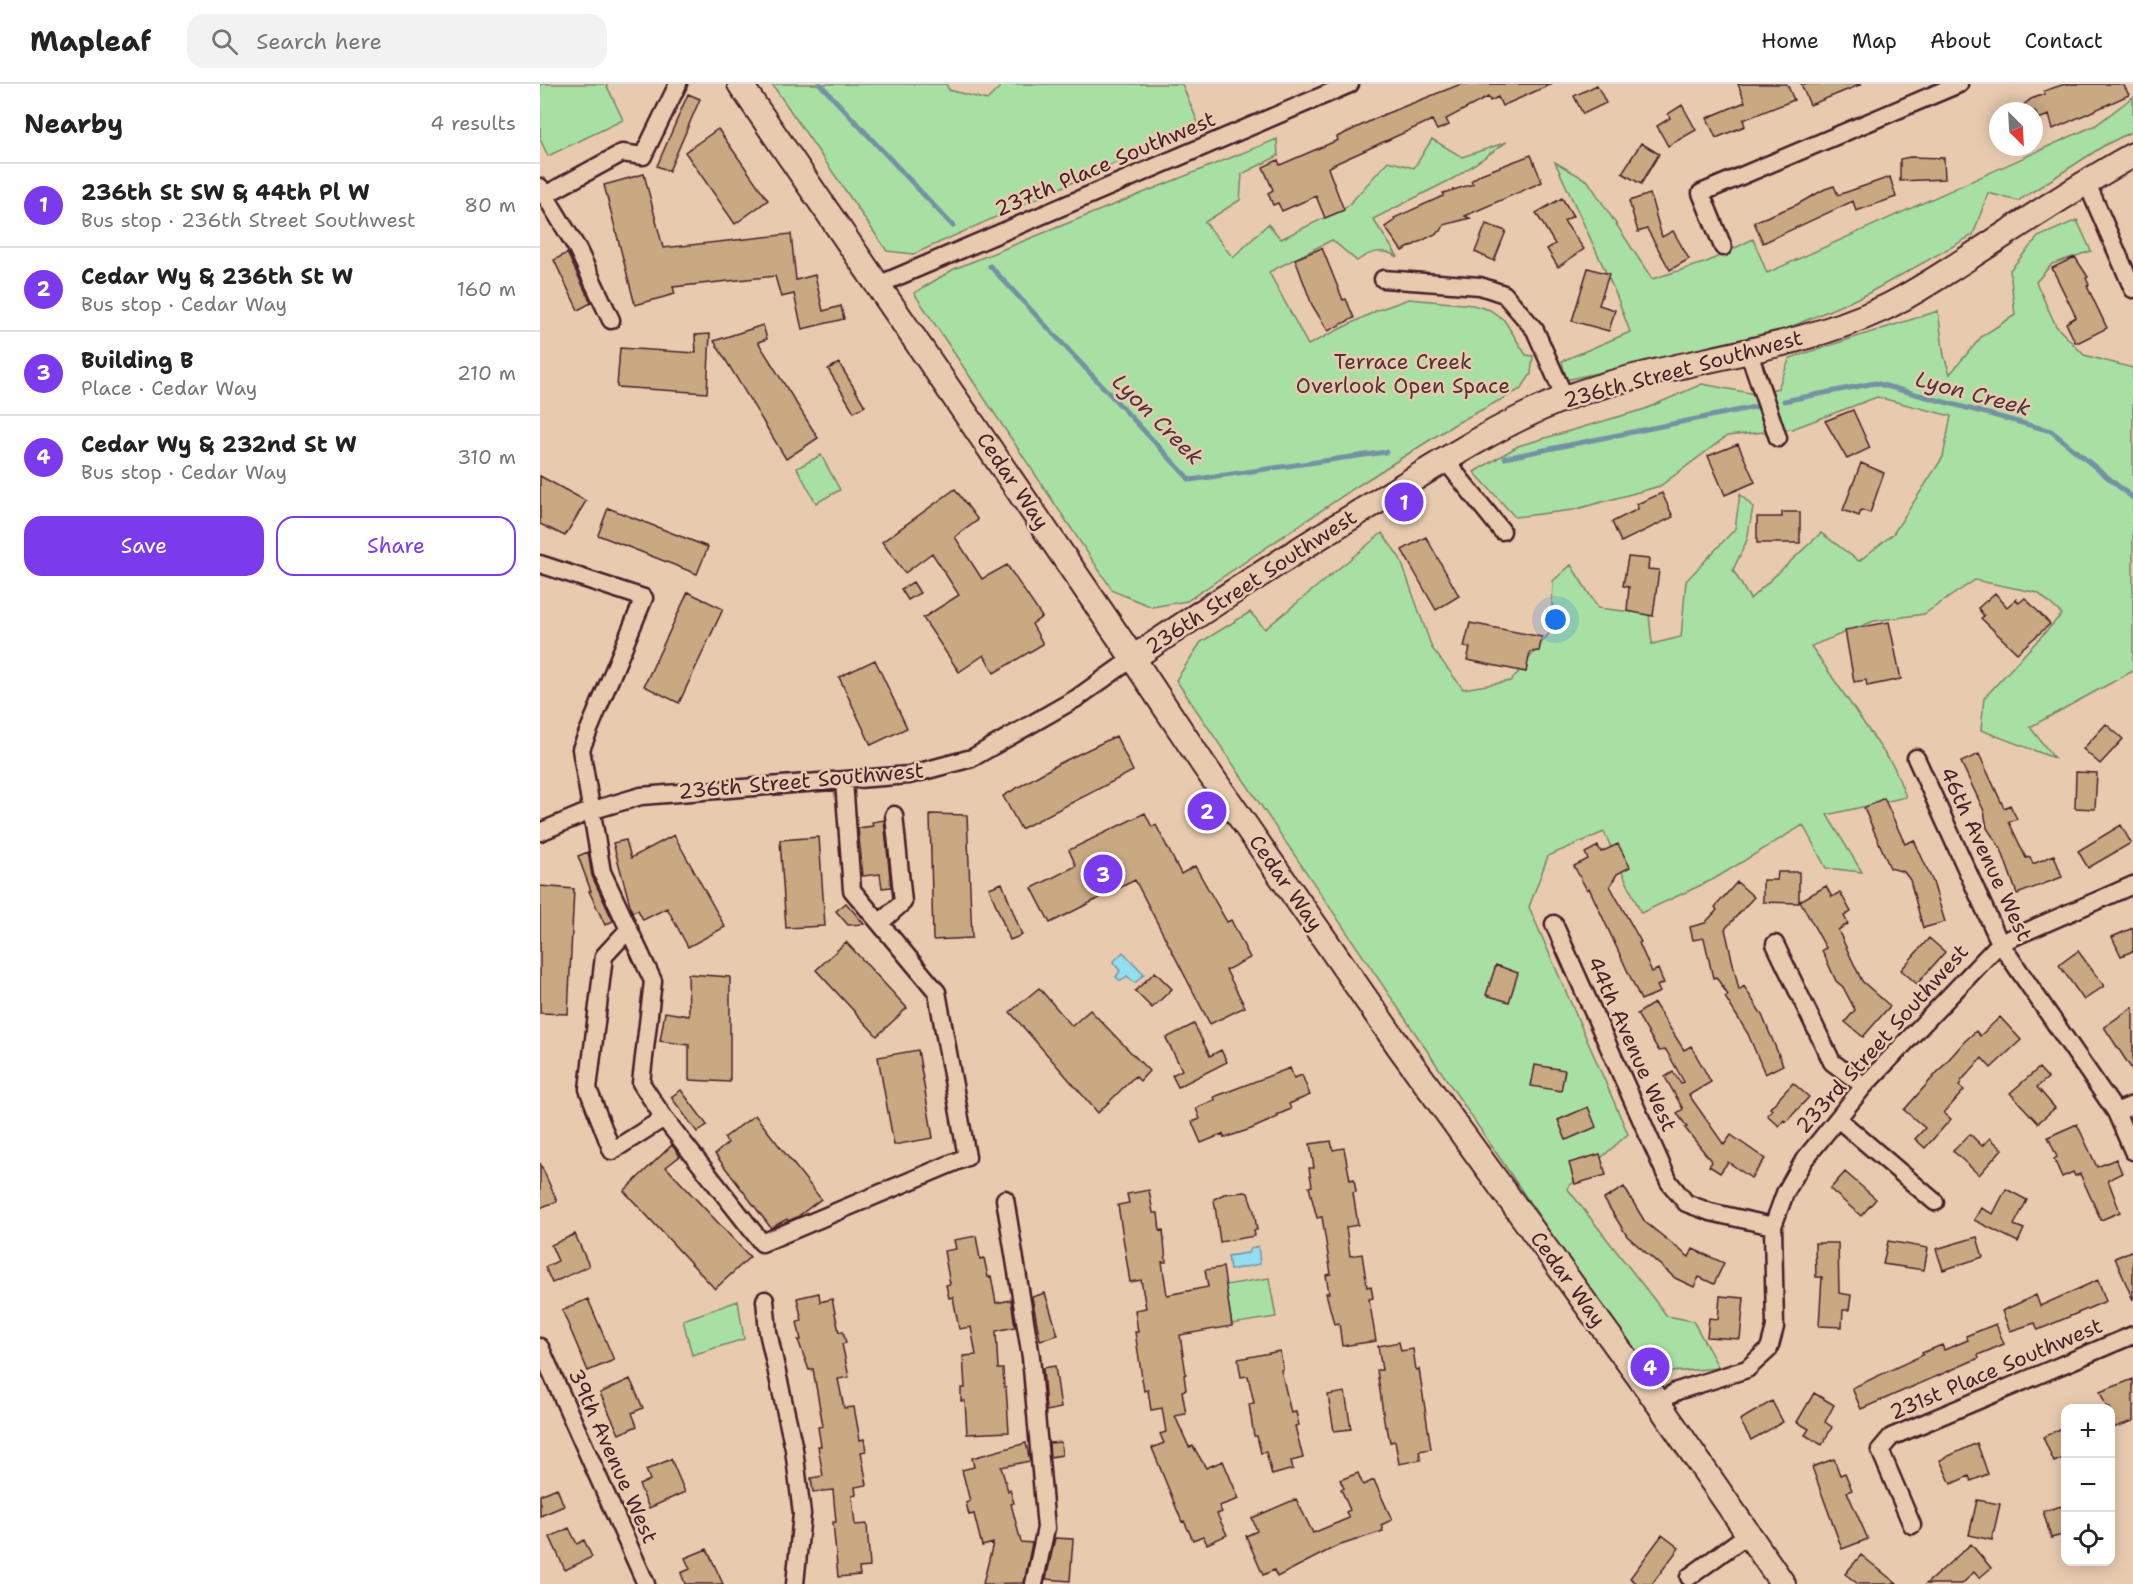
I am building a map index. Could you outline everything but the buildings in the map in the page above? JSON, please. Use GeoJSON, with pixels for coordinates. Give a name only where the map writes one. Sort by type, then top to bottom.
{"type":"FeatureCollection","features":[{"type":"Feature","properties":{"kind":"main road","name":"Cedar Way"},"geometry":{"type":"LineString","coordinates":[[740,84],[1203,764],[1394,1038],[1658,1403],[1783,1584]]}},
{"type":"Feature","properties":{"kind":"main road","name":"236th Street Southwest"},"geometry":{"type":"LineString","coordinates":[[1133,658],[1292,553],[1445,460],[1517,420],[1566,398],[1659,371],[1833,328],[1882,309],[1930,283],[2086,181],[2133,155]]}},
{"type":"Feature","properties":{"kind":"street"},"geometry":{"type":"LineString","coordinates":[[611,320],[577,248],[542,191],[622,153],[643,156],[678,84]]}},
{"type":"Feature","properties":{"kind":"street","name":"237th Place Southwest"},"geometry":{"type":"LineString","coordinates":[[878,285],[1350,84]]}},
{"type":"Feature","properties":{"kind":"street"},"geometry":{"type":"LineString","coordinates":[[1723,247],[1701,193],[1959,84]]}},
{"type":"Feature","properties":{"kind":"street"},"geometry":{"type":"LineString","coordinates":[[2086,181],[2133,289]]}},
{"type":"Feature","properties":{"kind":"street"},"geometry":{"type":"LineString","coordinates":[[1383,279],[1480,286],[1504,294],[1535,330],[1566,398]]}},
{"type":"Feature","properties":{"kind":"street"},"geometry":{"type":"LineString","coordinates":[[1748,350],[1778,438]]}},
{"type":"Feature","properties":{"kind":"street"},"geometry":{"type":"LineString","coordinates":[[1445,460],[1502,531]]}},
{"type":"Feature","properties":{"kind":"street"},"geometry":{"type":"LineString","coordinates":[[540,564],[644,598],[581,749],[590,811],[602,872],[653,981],[641,1083],[664,1118],[762,1243],[967,1157],[937,992],[852,890],[844,781]]}},
{"type":"Feature","properties":{"kind":"street","name":"236th Street Southwest"},"geometry":{"type":"LineString","coordinates":[[540,832],[590,811],[641,796],[909,775],[972,758],[1077,698],[1133,658]]}},
{"type":"Feature","properties":{"kind":"street","name":"46th Avenue West"},"geometry":{"type":"LineString","coordinates":[[1916,758],[2000,943],[2116,1112],[2133,1151]]}},
{"type":"Feature","properties":{"kind":"street"},"geometry":{"type":"LineString","coordinates":[[881,922],[903,902],[894,815]]}},
{"type":"Feature","properties":{"kind":"street","name":"233rd Street Southwest"},"geometry":{"type":"LineString","coordinates":[[1773,1226],[1785,1193],[1804,1160],[1864,1086],[2000,943],[2133,885]]}},
{"type":"Feature","properties":{"kind":"street","name":"44th Avenue West"},"geometry":{"type":"LineString","coordinates":[[1554,924],[1669,1182],[1686,1203],[1710,1212],[1773,1226]]}},
{"type":"Feature","properties":{"kind":"street"},"geometry":{"type":"LineString","coordinates":[[629,929],[604,956],[588,1089],[612,1151],[664,1118]]}},
{"type":"Feature","properties":{"kind":"street"},"geometry":{"type":"LineString","coordinates":[[1775,944],[1833,1062],[1864,1086]]}},
{"type":"Feature","properties":{"kind":"street"},"geometry":{"type":"LineString","coordinates":[[2116,1112],[2133,1105]]}},
{"type":"Feature","properties":{"kind":"street"},"geometry":{"type":"LineString","coordinates":[[1838,1119],[1935,1202]]}},
{"type":"Feature","properties":{"kind":"street"},"geometry":{"type":"LineString","coordinates":[[1005,1199],[1031,1357],[1046,1528],[1034,1584]]}},
{"type":"Feature","properties":{"kind":"street"},"geometry":{"type":"LineString","coordinates":[[1658,1403],[1677,1391],[1747,1369],[1769,1349],[1775,1327],[1773,1226]]}},
{"type":"Feature","properties":{"kind":"street"},"geometry":{"type":"LineString","coordinates":[[765,1300],[768,1332],[794,1449],[802,1514],[795,1584]]}},
{"type":"Feature","properties":{"kind":"street","name":"231st Place Southwest"},"geometry":{"type":"LineString","coordinates":[[1912,1525],[1880,1449],[1891,1437],[2133,1335]]}},
{"type":"Feature","properties":{"kind":"street","name":"39th Avenue West"},"geometry":{"type":"LineString","coordinates":[[540,1347],[646,1584]]}},
{"type":"Feature","properties":{"kind":"street"},"geometry":{"type":"LineString","coordinates":[[1689,1577],[1748,1534]]}},
{"type":"Feature","properties":{"kind":"green space"},"geometry":{"type":"Polygon","coordinates":[[[540,84],[606,84],[623,120],[548,156],[540,139],[540,84]]]}},
{"type":"Feature","properties":{"kind":"green space"},"geometry":{"type":"Polygon","coordinates":[[[772,84],[946,84],[949,90],[987,100],[1003,84],[1182,84],[1199,125],[914,254],[887,251],[772,84]]]}},
{"type":"Feature","properties":{"kind":"green space"},"geometry":{"type":"Polygon","coordinates":[[[2133,97],[2133,131],[2105,145],[2018,201],[1988,193],[1973,235],[1865,295],[1779,332],[1566,380],[1562,361],[1630,332],[1616,294],[1555,162],[1588,181],[1652,279],[1707,262],[1753,239],[1767,273],[2027,156],[2043,156],[2043,149],[2096,125],[2133,97]]]}},
{"type":"Feature","properties":{"kind":"green space","name":"Terrace Creek Overlook Open Space"},"geometry":{"type":"Polygon","coordinates":[[[1277,139],[1278,156],[1242,174],[1240,200],[1205,222],[1233,258],[1268,224],[1281,239],[1347,207],[1388,161],[1414,168],[1432,139],[1462,157],[1507,142],[1454,178],[1373,219],[1398,257],[1387,252],[1377,252],[1357,261],[1332,240],[1269,272],[1308,345],[1378,310],[1409,299],[1473,305],[1490,310],[1504,320],[1526,355],[1533,356],[1531,374],[1521,389],[1455,424],[1359,485],[1187,601],[1152,607],[1113,591],[914,293],[954,269],[1277,139]]]}},
{"type":"Feature","properties":{"kind":"green space"},"geometry":{"type":"Polygon","coordinates":[[[2077,220],[2091,251],[2052,264],[2036,282],[2056,326],[2084,355],[2133,368],[2133,671],[2030,727],[2054,758],[1981,730],[1984,698],[2062,614],[2038,593],[1975,580],[1924,614],[1874,621],[1811,646],[1894,767],[1906,797],[1827,815],[1862,872],[1826,868],[1803,825],[1714,879],[1641,913],[1604,832],[1548,856],[1529,907],[1628,1134],[1567,1188],[1667,1316],[1693,1321],[1719,1368],[1646,1374],[1176,680],[1201,642],[1250,612],[1265,629],[1382,533],[1400,558],[1432,648],[1463,689],[1511,681],[1551,631],[1553,581],[1571,565],[1598,608],[1649,614],[1652,644],[1681,637],[1686,581],[1735,529],[1740,494],[1753,507],[1747,540],[1733,570],[1750,599],[1821,533],[1859,561],[1893,534],[1943,457],[1951,416],[1877,397],[1792,429],[1727,436],[1660,486],[1573,510],[1515,517],[1474,472],[1518,446],[1645,409],[1702,384],[1755,394],[1778,388],[1790,358],[1938,311],[1944,356],[1950,374],[1982,336],[2015,315],[2010,270],[2038,237],[2077,220]]]}},
{"type":"Feature","properties":{"kind":"green space"},"geometry":{"type":"Polygon","coordinates":[[[821,455],[840,490],[816,503],[797,468],[821,455]]]}},
{"type":"Feature","properties":{"kind":"green space"},"geometry":{"type":"Polygon","coordinates":[[[1269,1278],[1276,1317],[1232,1324],[1225,1285],[1269,1278]]]}},
{"type":"Feature","properties":{"kind":"green space"},"geometry":{"type":"Polygon","coordinates":[[[738,1301],[744,1339],[692,1355],[683,1320],[738,1301]]]}},
{"type":"Feature","properties":{"kind":"water"},"geometry":{"type":"Polygon","coordinates":[[[1123,952],[1144,974],[1135,983],[1127,976],[1121,981],[1116,977],[1120,971],[1113,962],[1123,952]]]}},
{"type":"Feature","properties":{"kind":"water"},"geometry":{"type":"Polygon","coordinates":[[[1258,1246],[1260,1264],[1230,1270],[1228,1256],[1248,1253],[1252,1248],[1258,1246]]]}},
{"type":"Feature","properties":{"kind":"waterway","name":"Lyon Creek"},"geometry":{"type":"LineString","coordinates":[[820,84],[953,226]]}},
{"type":"Feature","properties":{"kind":"waterway","name":"Lyon Creek"},"geometry":{"type":"LineString","coordinates":[[990,266],[1190,480],[1386,452]]}},
{"type":"Feature","properties":{"kind":"waterway","name":"Lyon Creek"},"geometry":{"type":"LineString","coordinates":[[1784,401],[1875,383],[2051,431],[2133,498]]}},
{"type":"Feature","properties":{"kind":"waterway","name":"Lyon Creek"},"geometry":{"type":"LineString","coordinates":[[1505,458],[1755,407]]}},
{"type":"Feature","properties":{"kind":"place","name":"236th St SW & 44th Pl W"},"geometry":{"type":"Point","coordinates":[1404,502]}},
{"type":"Feature","properties":{"kind":"place","name":"Cedar Wy & 236th St W"},"geometry":{"type":"Point","coordinates":[1207,811]}},
{"type":"Feature","properties":{"kind":"place","name":"Building B"},"geometry":{"type":"Point","coordinates":[1103,874]}},
{"type":"Feature","properties":{"kind":"place","name":"Cedar Wy & 232nd St W"},"geometry":{"type":"Point","coordinates":[1650,1367]}}]}
